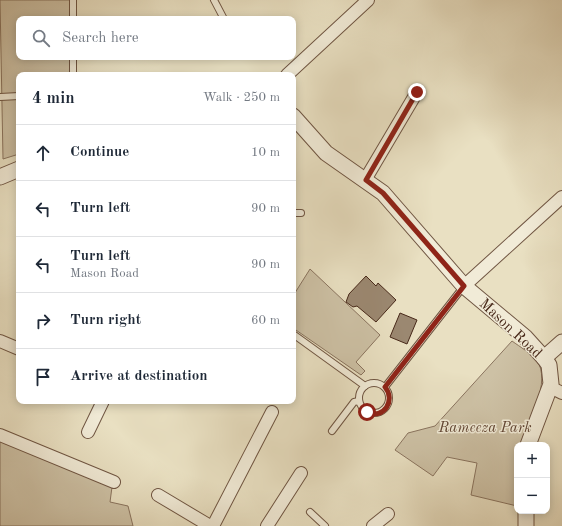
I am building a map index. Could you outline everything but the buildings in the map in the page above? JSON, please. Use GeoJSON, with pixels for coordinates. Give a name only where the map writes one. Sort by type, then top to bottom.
{"type":"FeatureCollection","features":[{"type":"Feature","properties":{"kind":"street"},"geometry":{"type":"LineString","coordinates":[[290,72],[368,0]]}},
{"type":"Feature","properties":{"kind":"street"},"geometry":{"type":"LineString","coordinates":[[366,180],[417,92]]}},
{"type":"Feature","properties":{"kind":"street","name":"Mason Road"},"geometry":{"type":"LineString","coordinates":[[296,119],[326,153],[383,193],[464,286],[525,337],[544,358],[549,365],[556,390],[530,442]]}},
{"type":"Feature","properties":{"kind":"street"},"geometry":{"type":"LineString","coordinates":[[0,177],[16,170]]}},
{"type":"Feature","properties":{"kind":"street"},"geometry":{"type":"LineString","coordinates":[[464,286],[562,197]]}},
{"type":"Feature","properties":{"kind":"street"},"geometry":{"type":"LineString","coordinates":[[0,341],[16,348]]}},
{"type":"Feature","properties":{"kind":"street"},"geometry":{"type":"LineString","coordinates":[[544,358],[562,342]]}},
{"type":"Feature","properties":{"kind":"street"},"geometry":{"type":"LineString","coordinates":[[88,432],[102,404]]}},
{"type":"Feature","properties":{"kind":"street"},"geometry":{"type":"LineString","coordinates":[[213,526],[272,412]]}},
{"type":"Feature","properties":{"kind":"street"},"geometry":{"type":"LineString","coordinates":[[0,435],[114,482]]}},
{"type":"Feature","properties":{"kind":"street"},"geometry":{"type":"LineString","coordinates":[[267,526],[301,473]]}},
{"type":"Feature","properties":{"kind":"street"},"geometry":{"type":"LineString","coordinates":[[158,495],[210,526]]}},
{"type":"Feature","properties":{"kind":"street"},"geometry":{"type":"LineString","coordinates":[[373,526],[388,514]]}},
{"type":"Feature","properties":{"kind":"street"},"geometry":{"type":"LineString","coordinates":[[526,514],[526,526]]}},
{"type":"Feature","properties":{"kind":"lane"},"geometry":{"type":"LineString","coordinates":[[73,0],[73,16]]}},
{"type":"Feature","properties":{"kind":"lane"},"geometry":{"type":"LineString","coordinates":[[214,0],[222,16]]}},
{"type":"Feature","properties":{"kind":"lane"},"geometry":{"type":"LineString","coordinates":[[73,60],[73,72]]}},
{"type":"Feature","properties":{"kind":"lane"},"geometry":{"type":"LineString","coordinates":[[0,97],[16,96]]}},
{"type":"Feature","properties":{"kind":"lane"},"geometry":{"type":"LineString","coordinates":[[296,212],[301,213]]}},
{"type":"Feature","properties":{"kind":"lane"},"geometry":{"type":"LineString","coordinates":[[385,387],[464,286]]}},
{"type":"Feature","properties":{"kind":"lane"},"geometry":{"type":"LineString","coordinates":[[296,336],[365,386]]}},
{"type":"Feature","properties":{"kind":"lane"},"geometry":{"type":"LineString","coordinates":[[375,383],[385,387],[389,393],[389,403],[386,409],[380,413],[373,414],[367,412],[359,401],[360,394],[365,386],[375,383]]}},
{"type":"Feature","properties":{"kind":"lane"},"geometry":{"type":"LineString","coordinates":[[332,431],[354,402],[359,401]]}},
{"type":"Feature","properties":{"kind":"lane"},"geometry":{"type":"LineString","coordinates":[[310,512],[325,526]]}},
{"type":"Feature","properties":{"kind":"green space"},"geometry":{"type":"Polygon","coordinates":[[[0,0],[74,0],[73,16],[16,16],[16,60],[74,60],[74,72],[16,72],[16,155],[3,159],[0,0]]]}},
{"type":"Feature","properties":{"kind":"green space"},"geometry":{"type":"Polygon","coordinates":[[[310,269],[380,335],[356,362],[365,371],[361,375],[296,330],[296,291],[310,269]]]}},
{"type":"Feature","properties":{"kind":"green space","name":"Rameeza Park"},"geometry":{"type":"Polygon","coordinates":[[[512,341],[529,353],[537,361],[541,369],[542,379],[538,402],[524,442],[514,442],[514,505],[471,495],[477,463],[447,457],[433,476],[395,450],[408,433],[435,426],[512,341]]]}},
{"type":"Feature","properties":{"kind":"green space"},"geometry":{"type":"Polygon","coordinates":[[[0,440],[112,487],[110,502],[128,506],[133,526],[0,526],[0,440]]]}},
{"type":"Feature","properties":{"kind":"route"},"geometry":{"type":"LineString","coordinates":[[367,412],[377,414],[386,409],[390,396],[385,387],[464,286],[383,193],[366,180],[417,92]]}}]}
